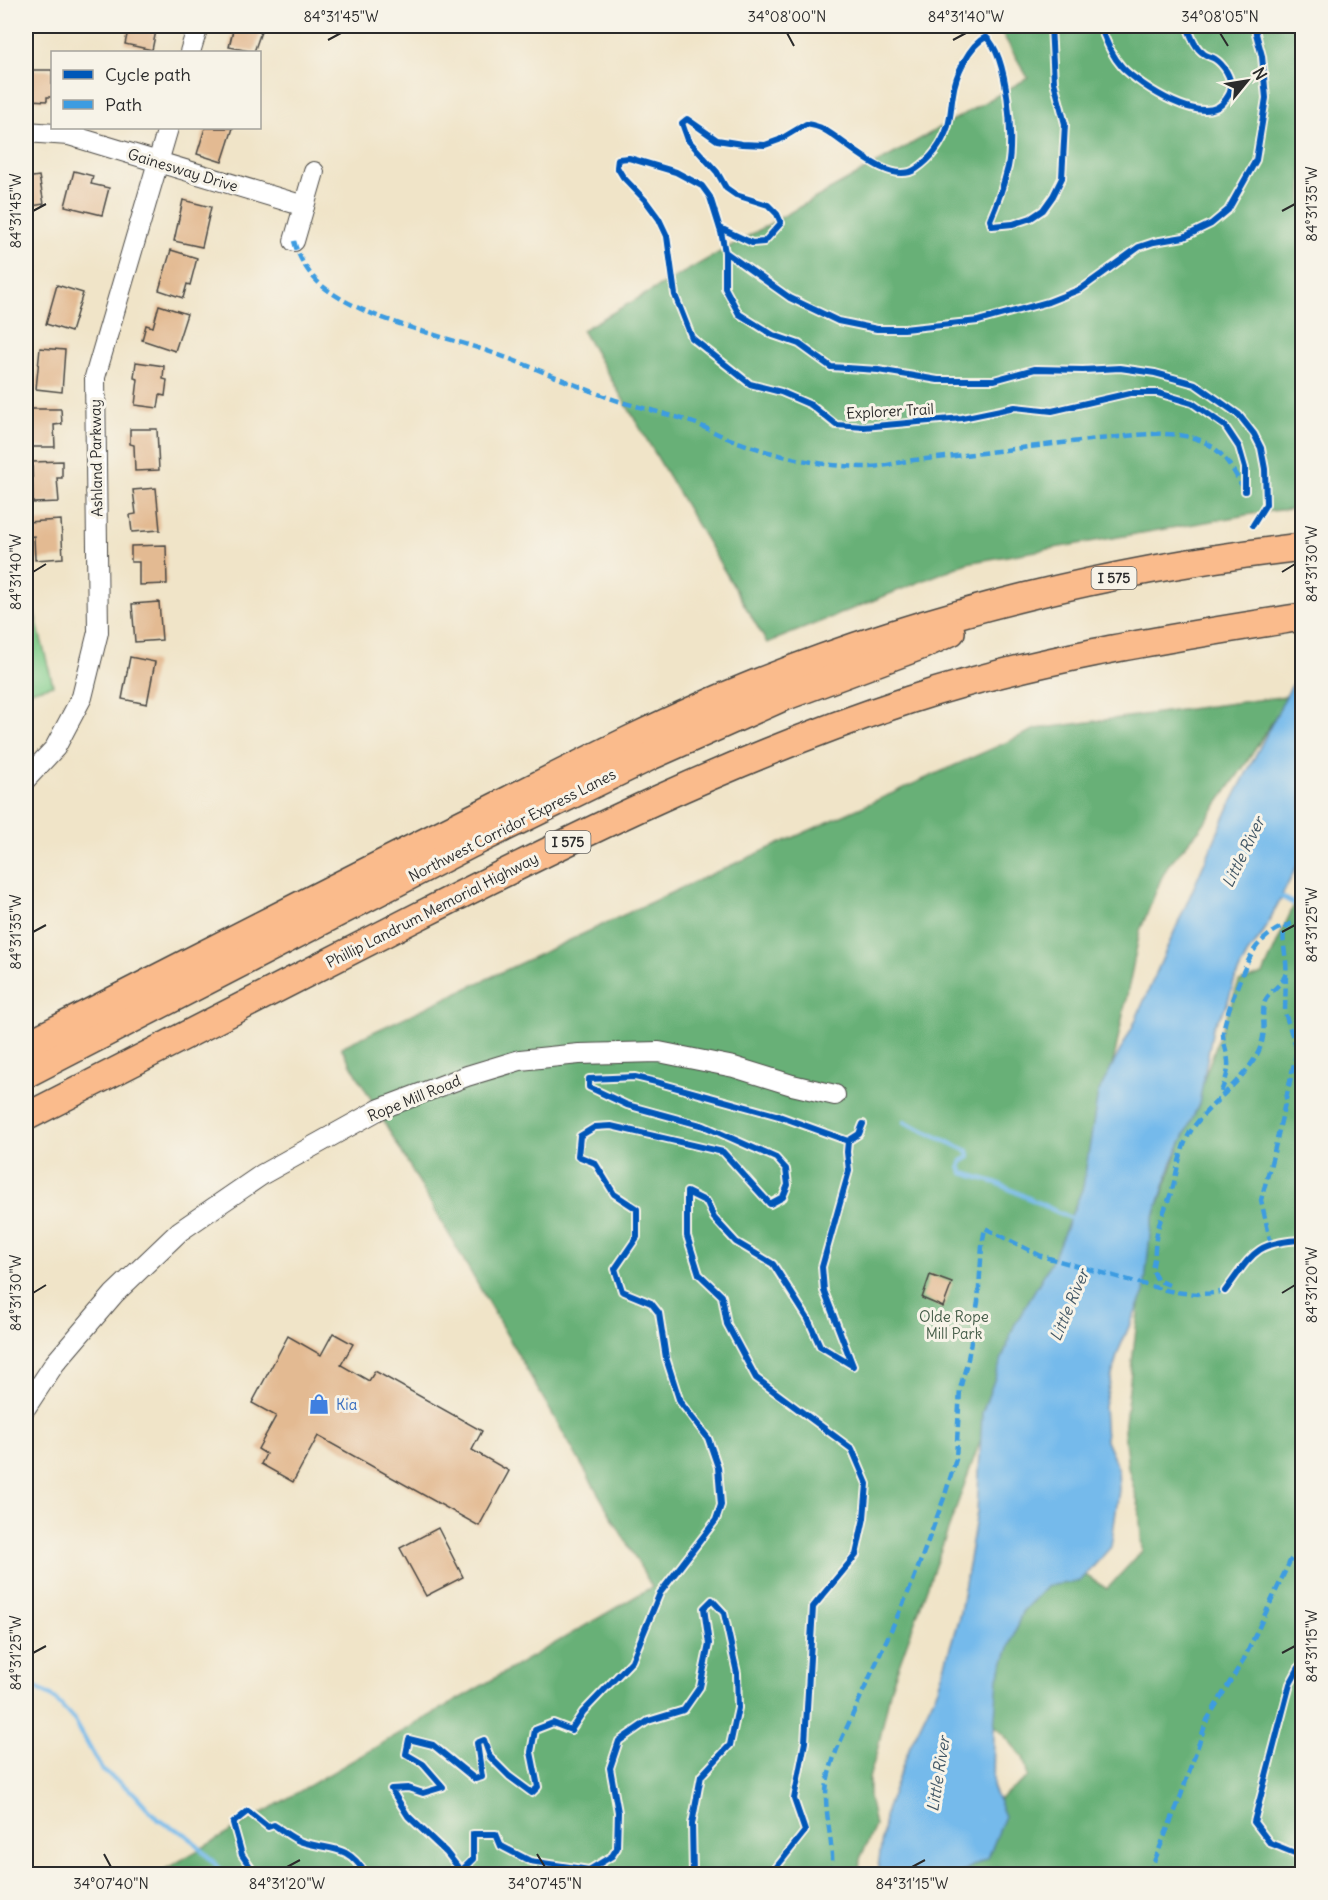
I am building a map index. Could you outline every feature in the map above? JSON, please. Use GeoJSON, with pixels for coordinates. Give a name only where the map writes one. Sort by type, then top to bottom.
{"type":"FeatureCollection","features":[{"type":"Feature","properties":{"kind":"highway","name":"I 575"},"geometry":{"type":"LineString","coordinates":[[26,1045],[392,858],[676,717],[761,681],[917,627],[1011,601],[1126,575],[1302,547]]}},
{"type":"Feature","properties":{"kind":"highway","name":"Northwest Corridor Express Lanes"},"geometry":{"type":"LineString","coordinates":[[26,1074],[461,849],[651,756],[781,698],[923,645],[970,624],[1011,601]]}},
{"type":"Feature","properties":{"kind":"highway","name":"Phillip Landrum Memorial Highway"},"geometry":{"type":"LineString","coordinates":[[26,1117],[511,869],[664,795],[831,726],[913,698],[1057,660],[1141,642],[1302,617]]}},
{"type":"Feature","properties":{"kind":"street"},"geometry":{"type":"LineString","coordinates":[[190,51],[198,26]]}},
{"type":"Feature","properties":{"kind":"street","name":"Ashland Parkway"},"geometry":{"type":"LineString","coordinates":[[26,779],[55,748],[82,697],[98,632],[95,377],[168,129]]}},
{"type":"Feature","properties":{"kind":"street","name":"Gainesway Drive"},"geometry":{"type":"LineString","coordinates":[[26,132],[69,135],[304,206]]}},
{"type":"Feature","properties":{"kind":"street"},"geometry":{"type":"LineString","coordinates":[[294,241],[314,172]]}},
{"type":"Feature","properties":{"kind":"street","name":"Rope Mill Road"},"geometry":{"type":"LineString","coordinates":[[26,1407],[55,1364],[114,1294],[180,1231],[262,1174],[380,1109],[467,1076],[520,1060],[579,1054],[659,1052],[734,1067],[834,1095]]}},
{"type":"Feature","properties":{"kind":"green space"},"geometry":{"type":"Polygon","coordinates":[[[998,26],[1302,26],[1302,508],[1270,511],[967,563],[767,643],[582,330],[1028,78],[998,26]]]}},
{"type":"Feature","properties":{"kind":"green space"},"geometry":{"type":"Polygon","coordinates":[[[33,608],[53,685],[26,692],[26,609],[33,608]]]}},
{"type":"Feature","properties":{"kind":"green space","name":"Olde Rope Mill Park"},"geometry":{"type":"Polygon","coordinates":[[[1288,696],[1247,762],[1200,829],[1169,864],[1140,931],[1115,1054],[1101,1108],[1092,1170],[994,1403],[891,1687],[869,1778],[869,1796],[875,1826],[860,1859],[859,1874],[157,1874],[652,1587],[341,1047],[705,877],[1036,729],[1288,696]]]}},
{"type":"Feature","properties":{"kind":"green space"},"geometry":{"type":"Polygon","coordinates":[[[1302,887],[1302,1874],[946,1874],[997,1801],[1028,1777],[1023,1757],[987,1716],[994,1678],[1029,1583],[1070,1565],[1107,1589],[1142,1551],[1139,1507],[1128,1468],[1124,1431],[1147,1236],[1239,982],[1263,974],[1302,887]]]}},
{"type":"Feature","properties":{"kind":"water","name":"Little River"},"geometry":{"type":"Polygon","coordinates":[[[1302,665],[1302,856],[1262,935],[1249,951],[1235,979],[1226,1007],[1213,1027],[1199,1104],[1172,1162],[1151,1226],[1144,1292],[1118,1352],[1104,1406],[1106,1441],[1118,1468],[1119,1490],[1111,1547],[1080,1581],[1047,1586],[1022,1612],[998,1678],[993,1789],[1005,1816],[988,1858],[958,1874],[877,1874],[886,1811],[910,1746],[938,1688],[960,1613],[977,1512],[982,1413],[1014,1326],[1053,1259],[1083,1187],[1098,1093],[1132,1028],[1229,807],[1302,665]]]}},
{"type":"Feature","properties":{"kind":"building"},"geometry":{"type":"Polygon","coordinates":[[[129,26],[157,26],[152,50],[125,44],[129,26]]]}},
{"type":"Feature","properties":{"kind":"building"},"geometry":{"type":"Polygon","coordinates":[[[234,26],[263,26],[254,51],[229,47],[234,26]]]}},
{"type":"Feature","properties":{"kind":"building"},"geometry":{"type":"Polygon","coordinates":[[[31,70],[51,70],[51,97],[47,97],[47,101],[31,100],[31,70]]]}},
{"type":"Feature","properties":{"kind":"building"},"geometry":{"type":"Polygon","coordinates":[[[205,129],[233,129],[222,162],[197,154],[205,129]]]}},
{"type":"Feature","properties":{"kind":"building"},"geometry":{"type":"Polygon","coordinates":[[[74,171],[93,176],[91,184],[109,188],[102,215],[65,206],[74,171]]]}},
{"type":"Feature","properties":{"kind":"building"},"geometry":{"type":"Polygon","coordinates":[[[39,176],[44,204],[26,207],[26,178],[39,176]]]}},
{"type":"Feature","properties":{"kind":"building"},"geometry":{"type":"Polygon","coordinates":[[[183,200],[211,207],[202,247],[174,241],[183,200]]]}},
{"type":"Feature","properties":{"kind":"building"},"geometry":{"type":"Polygon","coordinates":[[[171,250],[197,258],[190,285],[187,284],[183,298],[159,290],[171,250]]]}},
{"type":"Feature","properties":{"kind":"building"},"geometry":{"type":"Polygon","coordinates":[[[57,285],[83,293],[71,332],[46,324],[57,285]]]}},
{"type":"Feature","properties":{"kind":"building"},"geometry":{"type":"Polygon","coordinates":[[[159,305],[187,314],[175,351],[142,340],[146,325],[153,327],[159,305]]]}},
{"type":"Feature","properties":{"kind":"building"},"geometry":{"type":"Polygon","coordinates":[[[40,348],[65,350],[62,392],[36,389],[40,348]]]}},
{"type":"Feature","properties":{"kind":"building"},"geometry":{"type":"Polygon","coordinates":[[[136,362],[164,366],[163,379],[167,380],[165,396],[160,395],[158,408],[135,405],[138,379],[134,378],[136,362]]]}},
{"type":"Feature","properties":{"kind":"building"},"geometry":{"type":"Polygon","coordinates":[[[26,409],[61,409],[62,424],[54,425],[55,447],[26,447],[26,409]]]}},
{"type":"Feature","properties":{"kind":"building"},"geometry":{"type":"Polygon","coordinates":[[[130,429],[157,429],[159,470],[135,471],[134,445],[130,444],[130,429]]]}},
{"type":"Feature","properties":{"kind":"building"},"geometry":{"type":"Polygon","coordinates":[[[62,461],[62,478],[57,478],[59,502],[33,503],[32,462],[62,461]]]}},
{"type":"Feature","properties":{"kind":"building"},"geometry":{"type":"Polygon","coordinates":[[[156,488],[160,530],[132,532],[130,515],[136,514],[133,490],[156,488]]]}},
{"type":"Feature","properties":{"kind":"building"},"geometry":{"type":"Polygon","coordinates":[[[61,520],[63,558],[35,560],[34,536],[27,537],[26,522],[61,520]]]}},
{"type":"Feature","properties":{"kind":"building"},"geometry":{"type":"Polygon","coordinates":[[[166,545],[167,584],[139,585],[139,562],[131,562],[131,546],[166,545]]]}},
{"type":"Feature","properties":{"kind":"building"},"geometry":{"type":"Polygon","coordinates":[[[159,602],[162,640],[135,642],[132,604],[159,602]]]}},
{"type":"Feature","properties":{"kind":"building"},"geometry":{"type":"Polygon","coordinates":[[[130,657],[155,662],[147,704],[122,699],[130,657]]]}},
{"type":"Feature","properties":{"kind":"building"},"geometry":{"type":"Polygon","coordinates":[[[930,1275],[952,1283],[943,1307],[922,1298],[930,1275]]]}},
{"type":"Feature","properties":{"kind":"building"},"geometry":{"type":"Polygon","coordinates":[[[333,1333],[353,1344],[341,1365],[369,1381],[375,1371],[482,1431],[472,1450],[509,1471],[479,1526],[318,1436],[293,1482],[261,1464],[266,1454],[258,1449],[276,1416],[252,1403],[288,1336],[321,1355],[333,1333]]]}},
{"type":"Feature","properties":{"kind":"building"},"geometry":{"type":"Polygon","coordinates":[[[438,1528],[463,1577],[426,1596],[400,1548],[438,1528]]]}},
{"type":"Feature","properties":{"kind":"waterway"},"geometry":{"type":"LineString","coordinates":[[1282,897],[1302,908]]}},
{"type":"Feature","properties":{"kind":"waterway"},"geometry":{"type":"LineString","coordinates":[[905,1122],[968,1151],[969,1157],[962,1161],[960,1167],[963,1173],[997,1183],[1076,1219]]}},
{"type":"Feature","properties":{"kind":"waterway"},"geometry":{"type":"LineString","coordinates":[[26,1681],[55,1699],[75,1721],[102,1770],[134,1793],[158,1820],[187,1835],[225,1874]]}},
{"type":"Feature","properties":{"kind":"marked path"},"geometry":{"type":"LineString","coordinates":[[294,241],[303,262],[317,281],[329,291],[366,311],[408,327],[493,353],[604,396],[683,419],[727,438],[778,455],[832,465],[874,467],[914,460],[1076,441],[1141,435],[1181,435],[1213,447],[1228,463],[1242,486]]}},
{"type":"Feature","properties":{"kind":"marked path"},"geometry":{"type":"LineString","coordinates":[[1169,1285],[1157,1280],[1152,1269],[1158,1229],[1172,1190],[1184,1144],[1195,1125],[1241,1077],[1259,1051],[1263,1037],[1265,1001],[1283,980],[1286,972],[1284,932],[1287,926],[1293,923],[1302,924]]}},
{"type":"Feature","properties":{"kind":"marked path"},"geometry":{"type":"LineString","coordinates":[[1221,1092],[1228,1065],[1223,1033],[1237,988],[1257,946],[1270,934],[1287,925]]}},
{"type":"Feature","properties":{"kind":"marked path"},"geometry":{"type":"LineString","coordinates":[[1286,974],[1285,1013],[1297,1050]]}},
{"type":"Feature","properties":{"kind":"marked path"},"geometry":{"type":"LineString","coordinates":[[1271,1244],[1261,1200],[1302,1034]]}},
{"type":"Feature","properties":{"kind":"marked path"},"geometry":{"type":"LineString","coordinates":[[832,1874],[826,1805],[828,1777],[837,1749],[912,1584],[956,1459],[960,1389],[978,1302],[985,1228],[1041,1256],[1161,1289],[1193,1294],[1225,1291]]}},
{"type":"Feature","properties":{"kind":"marked path"},"geometry":{"type":"LineString","coordinates":[[1149,1874],[1179,1801],[1207,1720],[1245,1657],[1290,1561],[1302,1544]]}},
{"type":"Feature","properties":{"kind":"cycle path"},"geometry":{"type":"LineString","coordinates":[[720,228],[752,243],[764,242],[781,223],[777,214],[768,205],[736,195],[726,188],[717,172],[688,140],[682,123],[687,119],[717,140],[742,144],[765,145],[779,140],[806,124],[815,126],[881,167],[893,172],[905,173],[921,165],[939,145],[948,126],[954,87],[960,70],[974,47],[986,37],[994,47],[1000,61],[1008,99],[1010,138],[1008,167],[990,220],[992,226],[1013,224],[1031,218],[1043,210],[1062,178],[1065,124],[1054,82],[1051,26]]}},
{"type":"Feature","properties":{"kind":"cycle path"},"geometry":{"type":"LineString","coordinates":[[1100,26],[1118,62],[1142,84],[1189,107],[1204,110],[1217,108],[1230,93],[1230,79],[1224,68],[1214,58],[1197,48],[1187,26]]}},
{"type":"Feature","properties":{"kind":"cycle path"},"geometry":{"type":"LineString","coordinates":[[725,252],[790,298],[838,321],[877,329],[904,329],[978,321],[1048,302],[1081,289],[1139,247],[1184,237],[1211,224],[1228,210],[1256,160],[1266,98],[1262,56],[1254,26]]}},
{"type":"Feature","properties":{"kind":"cycle path","name":"Explorer Trail"},"geometry":{"type":"LineString","coordinates":[[1245,491],[1245,468],[1239,447],[1225,426],[1192,403],[1158,393],[1130,393],[1052,411],[1015,407],[962,418],[864,427],[836,425],[811,405],[781,392],[750,384],[692,338],[675,295],[667,236],[659,219],[645,200],[623,177],[617,167],[618,159],[629,158],[676,172],[702,186],[710,197],[721,232],[725,252],[725,288],[739,314],[773,335],[799,344],[831,367],[878,370],[938,380],[994,380],[1035,369],[1120,368],[1155,373],[1195,384],[1239,415],[1254,434],[1261,448],[1265,469],[1266,504],[1253,525]]}},
{"type":"Feature","properties":{"kind":"cycle path"},"geometry":{"type":"LineString","coordinates":[[693,1874],[692,1824],[701,1776],[730,1745],[738,1708],[737,1673],[724,1613],[712,1600],[704,1608],[709,1644],[700,1687],[684,1710],[648,1721],[619,1741],[610,1768],[618,1812],[617,1848],[612,1856],[589,1870],[530,1861],[501,1846],[496,1834],[473,1834],[473,1859],[461,1871],[446,1852],[408,1816],[391,1789],[408,1788],[423,1793],[443,1787],[423,1764],[406,1754],[409,1739],[433,1745],[475,1779],[482,1777],[477,1743],[484,1740],[490,1757],[509,1776],[532,1793],[538,1787],[531,1752],[535,1730],[553,1723],[571,1730],[583,1712],[632,1661],[660,1593],[716,1520],[721,1505],[718,1467],[708,1438],[680,1402],[666,1358],[659,1313],[651,1303],[622,1291],[615,1269],[637,1237],[637,1209],[614,1194],[595,1163],[578,1156],[580,1136],[595,1127],[611,1126],[723,1152],[770,1204],[783,1197],[788,1185],[786,1169],[776,1158],[704,1126],[627,1105],[589,1087],[589,1079],[635,1077],[656,1082],[779,1116],[848,1141],[859,1134],[863,1124]]}},
{"type":"Feature","properties":{"kind":"cycle path"},"geometry":{"type":"LineString","coordinates":[[771,1874],[805,1831],[794,1799],[805,1742],[813,1607],[856,1555],[864,1518],[867,1484],[852,1449],[756,1378],[727,1324],[722,1296],[699,1274],[687,1236],[687,1192],[707,1202],[714,1218],[736,1242],[773,1264],[808,1319],[820,1346],[853,1366],[824,1291],[822,1267],[849,1171],[848,1141]]}},
{"type":"Feature","properties":{"kind":"cycle path"},"geometry":{"type":"LineString","coordinates":[[1225,1291],[1256,1253],[1274,1244],[1302,1240]]}},
{"type":"Feature","properties":{"kind":"cycle path"},"geometry":{"type":"LineString","coordinates":[[1302,1662],[1290,1684],[1254,1822],[1270,1843],[1302,1856]]}},
{"type":"Feature","properties":{"kind":"cycle path"},"geometry":{"type":"LineString","coordinates":[[255,1874],[242,1855],[233,1823],[248,1811],[268,1827],[274,1825],[298,1841],[345,1853],[352,1857],[366,1874]]}},
{"type":"Feature","properties":{"kind":"place","name":"Kia"},"geometry":{"type":"Point","coordinates":[319,1404]}}]}
